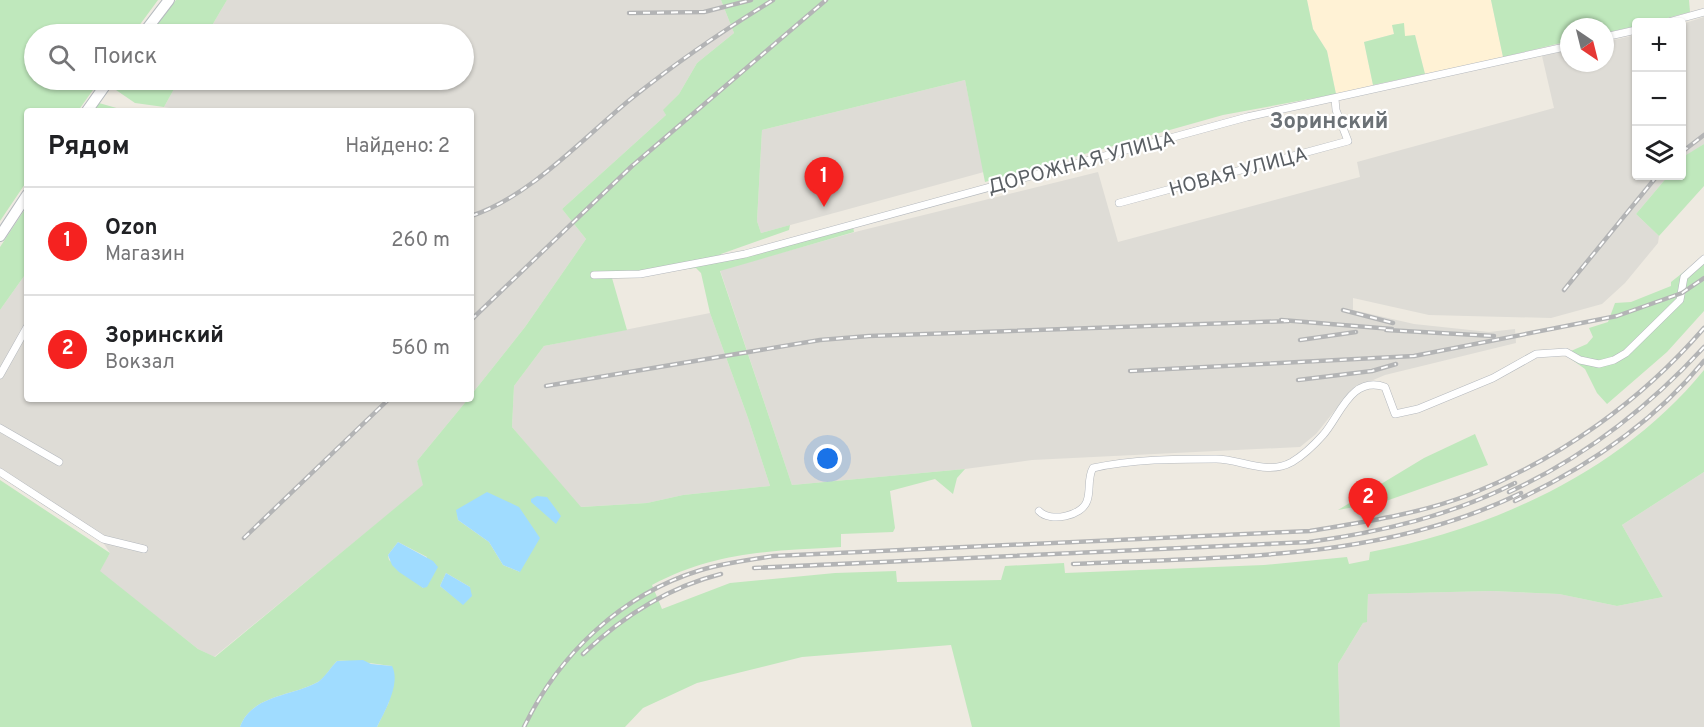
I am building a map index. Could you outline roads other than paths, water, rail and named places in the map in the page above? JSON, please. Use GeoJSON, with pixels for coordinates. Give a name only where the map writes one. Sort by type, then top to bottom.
{"type":"FeatureCollection","features":[{"type":"Feature","properties":{"kind":"main road"},"geometry":{"type":"LineString","coordinates":[[151,24],[169,0]]}},
{"type":"Feature","properties":{"kind":"main road"},"geometry":{"type":"LineString","coordinates":[[89,108],[102,90]]}},
{"type":"Feature","properties":{"kind":"main road"},"geometry":{"type":"LineString","coordinates":[[0,236],[24,200]]}},
{"type":"Feature","properties":{"kind":"street"},"geometry":{"type":"LineString","coordinates":[[1682,18],[1704,12]]}},
{"type":"Feature","properties":{"kind":"street"},"geometry":{"type":"LineString","coordinates":[[1614,36],[1632,31]]}},
{"type":"Feature","properties":{"kind":"street","name":"ДОРОЖНАЯ УЛИЦА"},"geometry":{"type":"LineString","coordinates":[[594,275],[640,274],[745,254],[1247,117],[1560,48]]}},
{"type":"Feature","properties":{"kind":"street","name":"НОВАЯ УЛИЦА"},"geometry":{"type":"LineString","coordinates":[[1119,203],[1348,141],[1336,110],[1335,99]]}},
{"type":"Feature","properties":{"kind":"street"},"geometry":{"type":"LineString","coordinates":[[1039,511],[1044,517],[1053,519],[1085,505],[1093,468],[1113,464],[1218,459],[1257,468],[1290,463],[1323,435],[1353,393],[1367,386],[1377,384],[1385,387],[1395,414],[1418,409],[1493,378],[1536,354],[1566,352],[1580,360],[1599,364],[1614,360],[1626,353],[1680,300],[1684,277],[1704,259]]}},
{"type":"Feature","properties":{"kind":"street"},"geometry":{"type":"LineString","coordinates":[[0,375],[24,332]]}},
{"type":"Feature","properties":{"kind":"street"},"geometry":{"type":"LineString","coordinates":[[0,428],[59,462]]}},
{"type":"Feature","properties":{"kind":"street"},"geometry":{"type":"LineString","coordinates":[[0,472],[103,539],[144,549]]}},
{"type":"Feature","properties":{"kind":"water"},"geometry":{"type":"Polygon","coordinates":[[[487,492],[519,507],[540,538],[520,572],[503,565],[489,542],[458,520],[456,510],[487,492]]]}},
{"type":"Feature","properties":{"kind":"water"},"geometry":{"type":"Polygon","coordinates":[[[537,496],[547,497],[561,516],[556,524],[531,502],[531,499],[537,496]]]}},
{"type":"Feature","properties":{"kind":"water"},"geometry":{"type":"Polygon","coordinates":[[[398,542],[433,561],[438,567],[427,587],[423,588],[392,565],[388,555],[398,542]]]}},
{"type":"Feature","properties":{"kind":"water"},"geometry":{"type":"Polygon","coordinates":[[[446,573],[470,587],[472,596],[463,605],[440,586],[446,573]]]}},
{"type":"Feature","properties":{"kind":"water"},"geometry":{"type":"Polygon","coordinates":[[[363,660],[371,664],[392,666],[394,673],[395,680],[391,697],[377,727],[240,727],[245,716],[253,708],[263,702],[318,682],[337,661],[363,660]]]}},
{"type":"Feature","properties":{"kind":"railway"},"geometry":{"type":"LineString","coordinates":[[629,13],[704,12],[751,0]]}},
{"type":"Feature","properties":{"kind":"railway"},"geometry":{"type":"LineString","coordinates":[[474,215],[493,207],[535,181],[649,84],[701,46],[773,0]]}},
{"type":"Feature","properties":{"kind":"railway"},"geometry":{"type":"LineString","coordinates":[[474,317],[632,166],[826,0]]}},
{"type":"Feature","properties":{"kind":"railway"},"geometry":{"type":"LineString","coordinates":[[1686,149],[1704,135]]}},
{"type":"Feature","properties":{"kind":"railway"},"geometry":{"type":"LineString","coordinates":[[1564,290],[1654,180]]}},
{"type":"Feature","properties":{"kind":"railway"},"geometry":{"type":"LineString","coordinates":[[1130,371],[1414,356],[1617,316],[1682,293],[1704,278]]}},
{"type":"Feature","properties":{"kind":"railway"},"geometry":{"type":"LineString","coordinates":[[1343,310],[1393,323]]}},
{"type":"Feature","properties":{"kind":"railway"},"geometry":{"type":"LineString","coordinates":[[1281,320],[1392,329]]}},
{"type":"Feature","properties":{"kind":"railway"},"geometry":{"type":"LineString","coordinates":[[546,386],[820,340],[869,336],[1289,321]]}},
{"type":"Feature","properties":{"kind":"railway"},"geometry":{"type":"LineString","coordinates":[[524,727],[538,700],[555,675],[596,630],[645,594],[701,570],[774,556],[1310,531],[1412,512],[1452,501],[1504,480],[1568,445],[1598,425],[1654,380],[1704,328]]}},
{"type":"Feature","properties":{"kind":"railway"},"geometry":{"type":"LineString","coordinates":[[1386,330],[1494,336]]}},
{"type":"Feature","properties":{"kind":"railway"},"geometry":{"type":"LineString","coordinates":[[1300,340],[1356,332]]}},
{"type":"Feature","properties":{"kind":"railway"},"geometry":{"type":"LineString","coordinates":[[1509,492],[1564,463],[1614,429],[1661,390],[1704,347]]}},
{"type":"Feature","properties":{"kind":"railway"},"geometry":{"type":"LineString","coordinates":[[1515,501],[1567,474],[1617,442],[1663,404],[1704,361]]}},
{"type":"Feature","properties":{"kind":"railway"},"geometry":{"type":"LineString","coordinates":[[1298,380],[1372,371],[1396,364]]}},
{"type":"Feature","properties":{"kind":"railway"},"geometry":{"type":"LineString","coordinates":[[244,538],[386,402]]}},
{"type":"Feature","properties":{"kind":"railway"},"geometry":{"type":"LineString","coordinates":[[754,568],[1309,542],[1389,528],[1440,514],[1515,483]]}},
{"type":"Feature","properties":{"kind":"railway"},"geometry":{"type":"LineString","coordinates":[[1073,564],[1245,556],[1358,544],[1413,532],[1468,516],[1521,493]]}},
{"type":"Feature","properties":{"kind":"railway"},"geometry":{"type":"LineString","coordinates":[[583,654],[598,640],[647,605],[683,587],[721,574]]}},
{"type":"Feature","properties":{"kind":"place","name":"Ozon"},"geometry":{"type":"Point","coordinates":[824,207]}},
{"type":"Feature","properties":{"kind":"place","name":"Зоринский"},"geometry":{"type":"Point","coordinates":[1368,528]}},
{"type":"Feature","properties":{"kind":"district","name":"Зоринский"},"geometry":{"type":"Point","coordinates":[1329,120]}}]}
